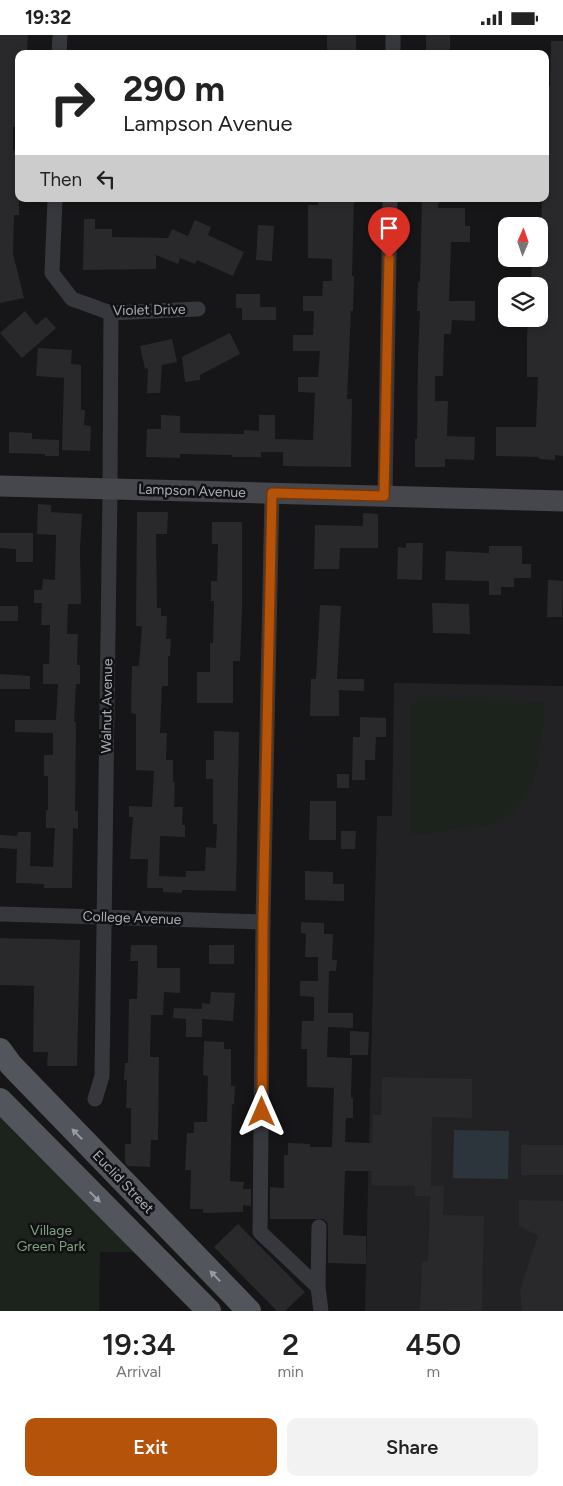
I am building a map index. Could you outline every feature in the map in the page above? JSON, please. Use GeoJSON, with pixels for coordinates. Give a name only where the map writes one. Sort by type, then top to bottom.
{"type":"FeatureCollection","features":[{"type":"Feature","properties":{"kind":"main road","name":"Euclid Street"},"geometry":{"type":"LineString","coordinates":[[0,1050],[18,1072],[249,1311]]}},
{"type":"Feature","properties":{"kind":"main road"},"geometry":{"type":"LineString","coordinates":[[0,1100],[209,1311]]}},
{"type":"Feature","properties":{"kind":"street"},"geometry":{"type":"LineString","coordinates":[[60,35],[60,50]]}},
{"type":"Feature","properties":{"kind":"street"},"geometry":{"type":"LineString","coordinates":[[393,35],[393,50]]}},
{"type":"Feature","properties":{"kind":"street","name":"Violet Drive"},"geometry":{"type":"LineString","coordinates":[[55,202],[52,273],[72,299],[111,313],[198,309]]}},
{"type":"Feature","properties":{"kind":"street"},"geometry":{"type":"LineString","coordinates":[[384,496],[390,202]]}},
{"type":"Feature","properties":{"kind":"street","name":"Walnut Avenue"},"geometry":{"type":"LineString","coordinates":[[95,1099],[102,1076],[111,313]]}},
{"type":"Feature","properties":{"kind":"street","name":"Lampson Avenue"},"geometry":{"type":"LineString","coordinates":[[0,486],[563,501]]}},
{"type":"Feature","properties":{"kind":"street"},"geometry":{"type":"LineString","coordinates":[[272,493],[263,923],[260,1232],[318,1287]]}},
{"type":"Feature","properties":{"kind":"street","name":"College Avenue"},"geometry":{"type":"LineString","coordinates":[[0,914],[263,923]]}},
{"type":"Feature","properties":{"kind":"street"},"geometry":{"type":"LineString","coordinates":[[319,1227],[318,1287],[321,1311]]}},
{"type":"Feature","properties":{"kind":"shaded area"},"geometry":{"type":"Polygon","coordinates":[[[394,683],[563,686],[563,1311],[365,1311],[377,816],[392,816],[394,683]]]}},
{"type":"Feature","properties":{"kind":"shaded area"},"geometry":{"type":"Polygon","coordinates":[[[454,1130],[509,1131],[508,1179],[453,1178],[454,1130]]]}},
{"type":"Feature","properties":{"kind":"green space"},"geometry":{"type":"Polygon","coordinates":[[[419,699],[543,702],[544,719],[536,774],[524,799],[504,818],[490,825],[421,834],[409,833],[411,706],[419,699]]]}},
{"type":"Feature","properties":{"kind":"green space","name":"Village Green Park"},"geometry":{"type":"Polygon","coordinates":[[[0,1111],[135,1252],[100,1252],[99,1311],[0,1311],[0,1111]]]}},
{"type":"Feature","properties":{"kind":"building"},"geometry":{"type":"Polygon","coordinates":[[[0,35],[28,35],[27,50],[15,50],[15,127],[13,127],[15,202],[19,202],[19,215],[14,215],[13,254],[24,298],[0,303],[0,35]]]}},
{"type":"Feature","properties":{"kind":"building"},"geometry":{"type":"Polygon","coordinates":[[[327,35],[356,35],[356,50],[327,50],[327,35]]]}},
{"type":"Feature","properties":{"kind":"building"},"geometry":{"type":"Polygon","coordinates":[[[426,35],[450,35],[450,50],[426,50],[426,35]]]}},
{"type":"Feature","properties":{"kind":"building"},"geometry":{"type":"Polygon","coordinates":[[[551,41],[563,41],[563,456],[555,455],[555,460],[539,459],[539,457],[496,456],[496,427],[536,427],[538,377],[527,377],[527,336],[528,327],[548,327],[548,277],[531,277],[532,267],[548,267],[548,217],[542,217],[542,202],[549,202],[551,41]]]}},
{"type":"Feature","properties":{"kind":"building"},"geometry":{"type":"Polygon","coordinates":[[[318,202],[354,202],[353,311],[351,311],[347,399],[352,399],[351,467],[283,466],[283,452],[261,452],[261,457],[180,454],[180,458],[146,457],[147,429],[161,429],[161,415],[180,416],[180,433],[244,434],[244,430],[259,431],[259,415],[275,415],[275,439],[313,440],[315,393],[298,392],[298,377],[318,377],[320,351],[293,351],[293,335],[313,335],[314,311],[303,311],[303,296],[322,296],[323,281],[332,281],[332,259],[308,258],[308,205],[318,205],[318,202]]]}},
{"type":"Feature","properties":{"kind":"building"},"geometry":{"type":"Polygon","coordinates":[[[422,202],[439,202],[438,208],[465,208],[465,226],[470,226],[470,242],[451,242],[449,301],[475,301],[475,321],[452,320],[451,334],[444,334],[443,376],[435,376],[435,401],[448,401],[447,436],[475,437],[474,460],[445,459],[445,467],[415,467],[420,311],[417,311],[418,282],[420,282],[422,202]]]}},
{"type":"Feature","properties":{"kind":"building"},"geometry":{"type":"Polygon","coordinates":[[[84,219],[95,219],[95,229],[112,229],[112,237],[168,238],[172,229],[188,236],[195,220],[211,227],[208,235],[244,252],[233,276],[197,260],[195,264],[180,258],[178,264],[156,255],[156,269],[83,270],[84,219]]]}},
{"type":"Feature","properties":{"kind":"building"},"geometry":{"type":"Polygon","coordinates":[[[258,225],[274,226],[272,261],[256,260],[258,225]]]}},
{"type":"Feature","properties":{"kind":"building"},"geometry":{"type":"Polygon","coordinates":[[[236,294],[260,294],[260,307],[276,307],[276,320],[242,320],[242,308],[236,308],[236,294]]]}},
{"type":"Feature","properties":{"kind":"building"},"geometry":{"type":"Polygon","coordinates":[[[25,311],[36,325],[46,317],[56,328],[22,358],[0,333],[25,311]]]}},
{"type":"Feature","properties":{"kind":"building"},"geometry":{"type":"Polygon","coordinates":[[[230,333],[240,354],[200,375],[200,380],[185,382],[182,357],[230,333]]]}},
{"type":"Feature","properties":{"kind":"building"},"geometry":{"type":"Polygon","coordinates":[[[172,339],[177,362],[162,365],[160,393],[147,393],[148,368],[145,369],[140,346],[172,339]]]}},
{"type":"Feature","properties":{"kind":"building"},"geometry":{"type":"Polygon","coordinates":[[[38,348],[72,350],[71,364],[81,365],[81,410],[85,410],[84,425],[91,426],[90,451],[62,450],[64,378],[36,376],[38,348]]]}},
{"type":"Feature","properties":{"kind":"building"},"geometry":{"type":"Polygon","coordinates":[[[9,432],[32,433],[32,439],[59,440],[59,456],[9,453],[9,432]]]}},
{"type":"Feature","properties":{"kind":"building"},"geometry":{"type":"Polygon","coordinates":[[[38,504],[51,505],[51,512],[82,514],[80,549],[81,604],[68,604],[67,634],[78,634],[77,665],[80,665],[80,684],[76,684],[74,722],[76,722],[75,811],[78,811],[78,829],[73,828],[72,888],[44,888],[44,884],[16,883],[17,849],[0,848],[0,835],[17,836],[18,832],[31,832],[30,866],[53,867],[55,828],[46,828],[48,776],[44,776],[44,755],[53,755],[53,733],[15,732],[15,720],[56,720],[58,684],[43,684],[43,664],[49,664],[50,625],[41,625],[42,603],[34,603],[34,590],[42,590],[43,579],[55,580],[56,535],[37,534],[38,504]]]}},
{"type":"Feature","properties":{"kind":"building"},"geometry":{"type":"Polygon","coordinates":[[[137,512],[168,512],[167,534],[156,534],[157,608],[161,608],[161,616],[167,616],[166,639],[171,639],[170,656],[168,656],[168,686],[162,686],[160,733],[167,733],[166,760],[173,760],[173,782],[175,782],[174,807],[183,807],[182,825],[185,825],[185,837],[160,836],[159,876],[186,877],[186,871],[205,871],[206,847],[216,848],[217,824],[213,824],[213,779],[206,779],[206,760],[214,760],[214,731],[239,732],[236,891],[182,890],[182,893],[163,892],[163,888],[147,888],[148,859],[130,859],[133,817],[129,817],[129,806],[152,807],[154,771],[136,770],[136,714],[131,713],[132,666],[139,666],[142,626],[136,626],[137,512]]]}},
{"type":"Feature","properties":{"kind":"building"},"geometry":{"type":"Polygon","coordinates":[[[363,513],[378,514],[378,548],[340,548],[339,569],[314,569],[315,525],[363,526],[363,513]]]}},
{"type":"Feature","properties":{"kind":"building"},"geometry":{"type":"Polygon","coordinates":[[[212,522],[242,522],[240,661],[233,661],[233,703],[197,703],[197,672],[210,672],[210,643],[213,643],[214,601],[211,601],[211,581],[217,581],[218,544],[212,544],[212,522]]]}},
{"type":"Feature","properties":{"kind":"building"},"geometry":{"type":"Polygon","coordinates":[[[0,533],[33,533],[33,562],[16,562],[16,549],[0,548],[0,533]]]}},
{"type":"Feature","properties":{"kind":"building"},"geometry":{"type":"Polygon","coordinates":[[[406,543],[423,543],[422,580],[397,579],[398,547],[406,548],[406,543]]]}},
{"type":"Feature","properties":{"kind":"building"},"geometry":{"type":"Polygon","coordinates":[[[489,546],[522,546],[522,564],[531,564],[531,578],[514,578],[514,587],[501,587],[501,595],[489,595],[489,581],[445,580],[446,551],[489,553],[489,546]]]}},
{"type":"Feature","properties":{"kind":"building"},"geometry":{"type":"Polygon","coordinates":[[[548,580],[563,581],[562,617],[547,617],[548,580]]]}},
{"type":"Feature","properties":{"kind":"building"},"geometry":{"type":"Polygon","coordinates":[[[432,603],[469,604],[470,634],[433,633],[432,603]]]}},
{"type":"Feature","properties":{"kind":"building"},"geometry":{"type":"Polygon","coordinates":[[[320,605],[341,606],[337,679],[364,679],[364,691],[339,690],[339,716],[310,716],[311,679],[316,679],[320,605]]]}},
{"type":"Feature","properties":{"kind":"building"},"geometry":{"type":"Polygon","coordinates":[[[0,606],[18,606],[18,621],[0,621],[0,606]]]}},
{"type":"Feature","properties":{"kind":"building"},"geometry":{"type":"Polygon","coordinates":[[[0,674],[30,676],[30,689],[0,689],[0,674]]]}},
{"type":"Feature","properties":{"kind":"building"},"geometry":{"type":"Polygon","coordinates":[[[360,717],[386,718],[386,737],[376,737],[375,760],[365,760],[365,780],[352,780],[353,737],[360,737],[360,717]]]}},
{"type":"Feature","properties":{"kind":"building"},"geometry":{"type":"Polygon","coordinates":[[[337,774],[349,774],[349,788],[337,788],[337,774]]]}},
{"type":"Feature","properties":{"kind":"building"},"geometry":{"type":"Polygon","coordinates":[[[310,801],[336,801],[336,840],[309,840],[310,801]]]}},
{"type":"Feature","properties":{"kind":"building"},"geometry":{"type":"Polygon","coordinates":[[[341,831],[356,831],[355,849],[341,849],[341,831]]]}},
{"type":"Feature","properties":{"kind":"building"},"geometry":{"type":"Polygon","coordinates":[[[305,871],[333,872],[333,884],[344,884],[344,901],[305,900],[305,871]]]}},
{"type":"Feature","properties":{"kind":"building"},"geometry":{"type":"Polygon","coordinates":[[[301,922],[324,923],[324,934],[333,934],[332,960],[337,960],[336,971],[329,971],[328,1013],[353,1013],[353,1028],[328,1027],[327,1057],[352,1058],[351,1098],[353,1098],[353,1118],[346,1118],[345,1142],[372,1143],[373,1115],[381,1115],[382,1077],[472,1079],[472,1118],[432,1117],[431,1186],[444,1186],[443,1215],[484,1216],[482,1311],[420,1310],[422,1261],[428,1261],[430,1196],[415,1196],[415,1186],[372,1185],[372,1171],[345,1171],[343,1235],[366,1236],[366,1264],[328,1263],[328,1227],[327,1222],[323,1219],[270,1219],[270,1187],[284,1188],[284,1155],[288,1155],[288,1143],[310,1144],[310,1147],[332,1147],[334,1088],[307,1087],[307,1049],[301,1049],[302,1021],[314,1021],[314,997],[300,996],[300,981],[318,981],[318,957],[305,957],[306,934],[301,933],[301,922]]]}},
{"type":"Feature","properties":{"kind":"building"},"geometry":{"type":"Polygon","coordinates":[[[0,938],[80,940],[77,1066],[47,1066],[48,1052],[33,1052],[34,986],[0,985],[0,938]]]}},
{"type":"Feature","properties":{"kind":"building"},"geometry":{"type":"Polygon","coordinates":[[[131,945],[157,945],[157,968],[180,968],[180,993],[164,992],[163,1015],[151,1015],[150,1057],[159,1057],[158,1140],[151,1140],[150,1167],[128,1166],[125,1163],[125,1144],[131,1144],[131,1108],[126,1108],[127,1080],[124,1080],[125,1063],[128,1063],[129,999],[137,999],[138,961],[130,961],[131,945]]]}},
{"type":"Feature","properties":{"kind":"building"},"geometry":{"type":"Polygon","coordinates":[[[209,945],[234,945],[234,964],[209,964],[209,945]]]}},
{"type":"Feature","properties":{"kind":"building"},"geometry":{"type":"Polygon","coordinates":[[[211,992],[235,993],[233,1021],[202,1019],[202,1037],[186,1037],[186,1019],[173,1018],[174,1008],[202,1009],[202,1003],[210,1004],[211,992]]]}},
{"type":"Feature","properties":{"kind":"building"},"geometry":{"type":"Polygon","coordinates":[[[350,1031],[369,1032],[368,1055],[350,1055],[350,1031]]]}},
{"type":"Feature","properties":{"kind":"building"},"geometry":{"type":"Polygon","coordinates":[[[204,1041],[224,1042],[224,1049],[231,1049],[231,1086],[235,1086],[234,1104],[232,1104],[230,1181],[244,1182],[243,1189],[251,1189],[251,1206],[243,1205],[243,1212],[203,1213],[203,1209],[190,1209],[191,1170],[185,1170],[187,1133],[194,1133],[194,1122],[207,1122],[208,1076],[203,1075],[204,1041]]]}},
{"type":"Feature","properties":{"kind":"building"},"geometry":{"type":"Polygon","coordinates":[[[521,1145],[563,1145],[563,1175],[521,1175],[521,1145]]]}},
{"type":"Feature","properties":{"kind":"building"},"geometry":{"type":"Polygon","coordinates":[[[519,1200],[563,1201],[563,1311],[522,1311],[520,1290],[538,1236],[519,1226],[519,1200]]]}},
{"type":"Feature","properties":{"kind":"building"},"geometry":{"type":"Polygon","coordinates":[[[238,1224],[305,1292],[285,1311],[277,1311],[214,1247],[238,1224]]]}},
{"type":"Feature","properties":{"kind":"route"},"geometry":{"type":"LineString","coordinates":[[262,1112],[263,923],[272,493],[384,496],[389,258]]}}]}
